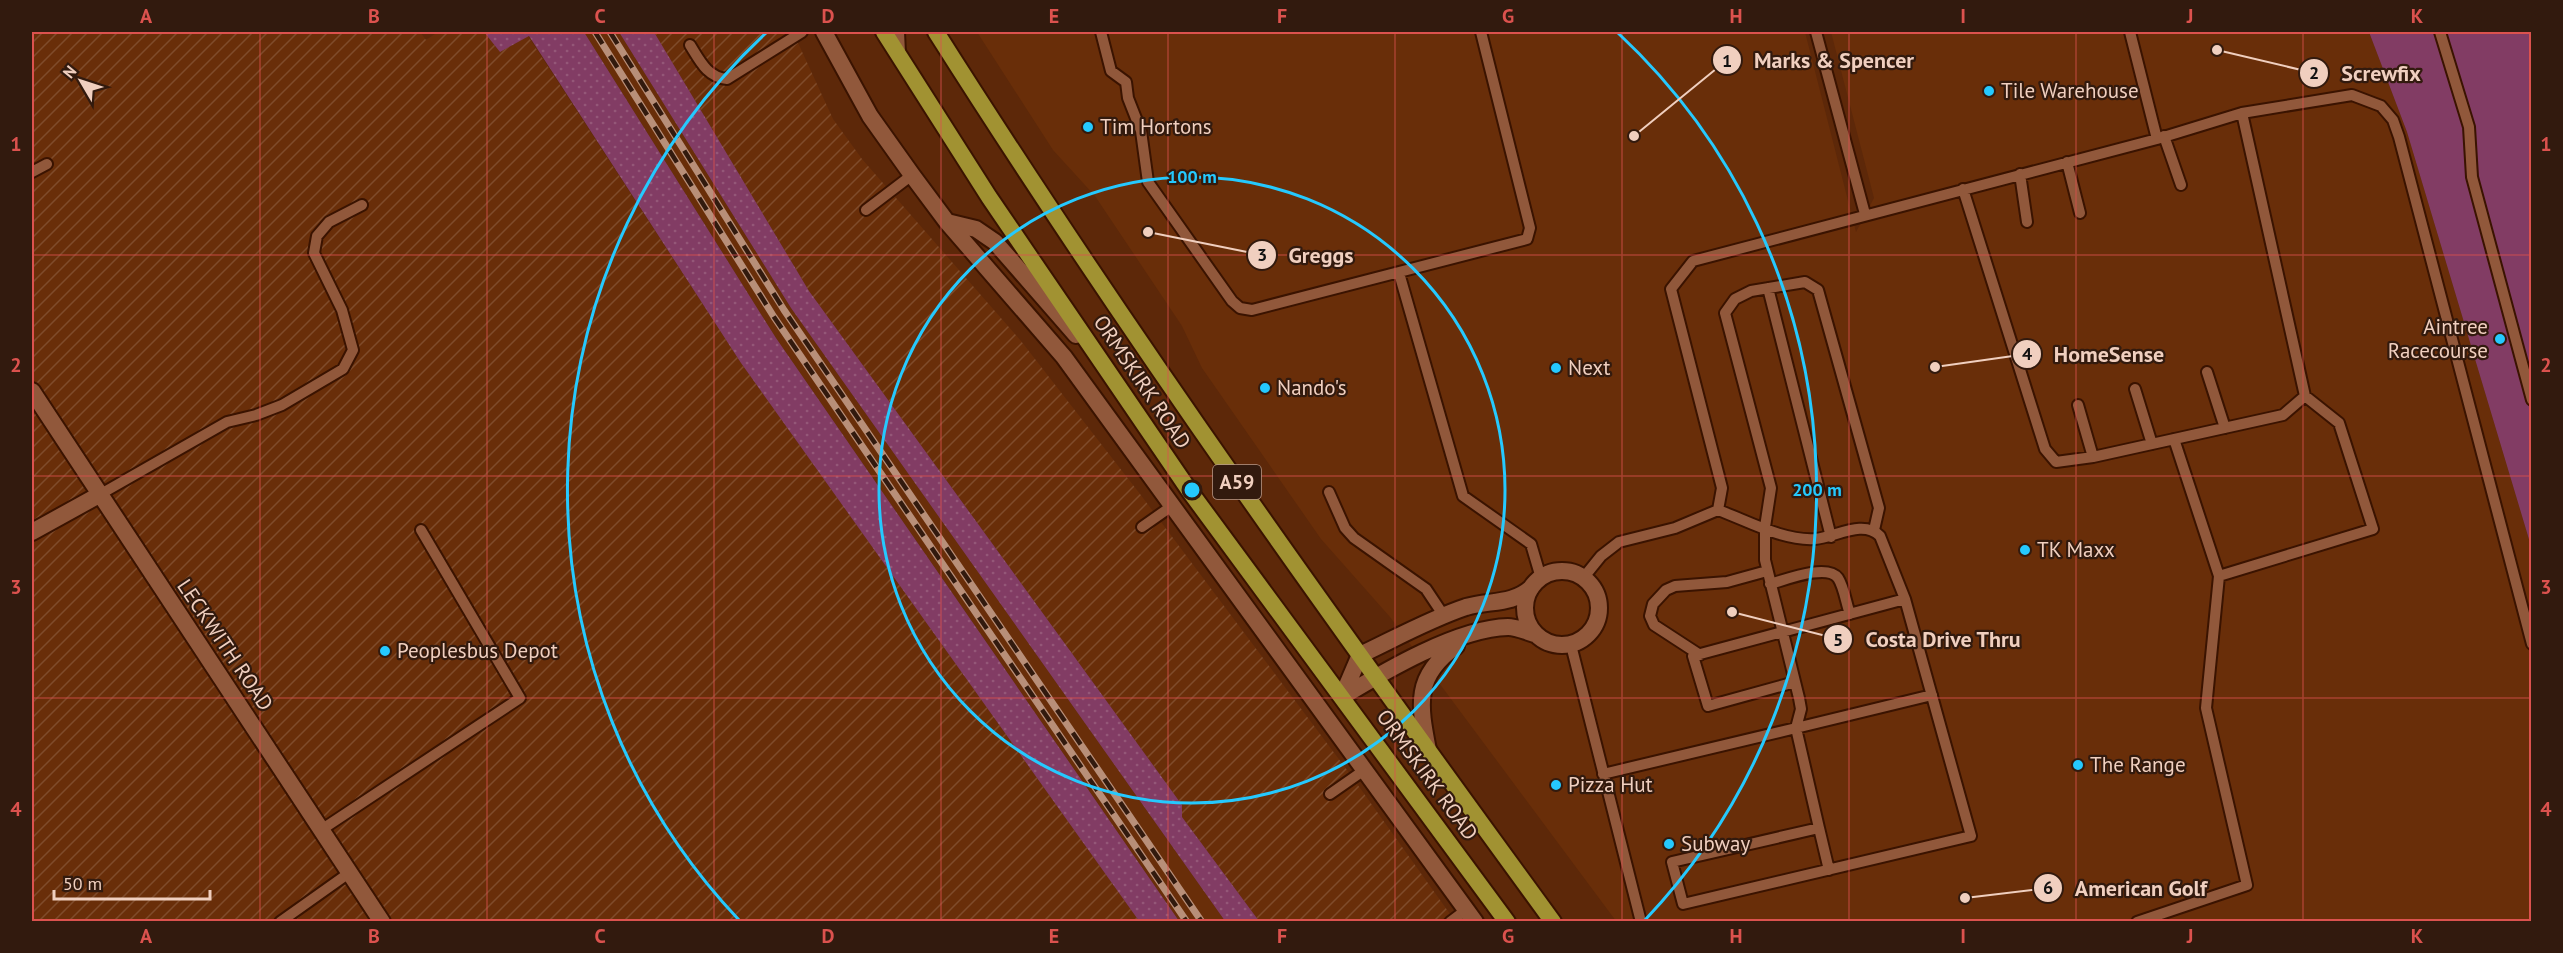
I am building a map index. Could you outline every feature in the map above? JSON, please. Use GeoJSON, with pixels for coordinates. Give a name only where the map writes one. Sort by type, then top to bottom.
{"type":"FeatureCollection","features":[{"type":"Feature","properties":{"kind":"highway","name":"ORMSKIRK ROAD"},"geometry":{"type":"LineString","coordinates":[[884,32],[989,197],[1191,493],[1507,921]]}},
{"type":"Feature","properties":{"kind":"highway","name":"ORMSKIRK ROAD"},"geometry":{"type":"LineString","coordinates":[[936,32],[1089,268],[1375,677],[1553,921]]}},
{"type":"Feature","properties":{"kind":"street"},"geometry":{"type":"LineString","coordinates":[[824,32],[870,116],[912,176],[948,222],[1064,357],[1471,916]]}},
{"type":"Feature","properties":{"kind":"street"},"geometry":{"type":"LineString","coordinates":[[948,222],[976,229],[1011,257],[1115,382]]}},
{"type":"Feature","properties":{"kind":"street","name":"LECKWITH ROAD"},"geometry":{"type":"LineString","coordinates":[[32,391],[382,921]]}},
{"type":"Feature","properties":{"kind":"street"},"geometry":{"type":"LineString","coordinates":[[32,532],[99,495]]}},
{"type":"Feature","properties":{"kind":"street"},"geometry":{"type":"LineString","coordinates":[[1563,571],[1584,577],[1595,591],[1600,609],[1598,621],[1591,632],[1571,645],[1551,644],[1535,634],[1510,627],[1482,630],[1400,664],[1342,697],[1360,655],[1444,616],[1485,603],[1521,597],[1551,572],[1563,571]]}},
{"type":"Feature","properties":{"kind":"street"},"geometry":{"type":"LineString","coordinates":[[1535,634],[1528,624],[1525,612],[1526,599],[1536,583]]}},
{"type":"Feature","properties":{"kind":"street"},"geometry":{"type":"LineString","coordinates":[[1428,750],[1420,706],[1422,690],[1429,673],[1434,664],[1448,651],[1482,630]]}},
{"type":"Feature","properties":{"kind":"lane"},"geometry":{"type":"LineString","coordinates":[[690,45],[704,69],[718,78],[727,79],[802,32]]}},
{"type":"Feature","properties":{"kind":"lane"},"geometry":{"type":"LineString","coordinates":[[899,32],[900,57]]}},
{"type":"Feature","properties":{"kind":"lane"},"geometry":{"type":"LineString","coordinates":[[1101,32],[1111,71],[1126,82],[1128,98],[1141,131],[1148,182],[1232,301],[1240,308],[1259,309],[1524,241],[1530,233],[1481,32]]}},
{"type":"Feature","properties":{"kind":"lane"},"geometry":{"type":"LineString","coordinates":[[1816,32],[1865,214]]}},
{"type":"Feature","properties":{"kind":"lane"},"geometry":{"type":"LineString","coordinates":[[2130,32],[2161,137],[2181,185]]}},
{"type":"Feature","properties":{"kind":"lane"},"geometry":{"type":"LineString","coordinates":[[2440,32],[2469,127],[2472,177],[2532,400]]}},
{"type":"Feature","properties":{"kind":"lane"},"geometry":{"type":"LineString","coordinates":[[1718,510],[1722,488],[1671,289],[1693,261],[2161,137],[2242,113],[2352,95],[2380,106],[2393,120],[2532,645]]}},
{"type":"Feature","properties":{"kind":"lane"},"geometry":{"type":"LineString","coordinates":[[2219,576],[2373,529],[2338,423],[2305,396],[2242,113]]}},
{"type":"Feature","properties":{"kind":"lane"},"geometry":{"type":"LineString","coordinates":[[2067,162],[2080,213]]}},
{"type":"Feature","properties":{"kind":"lane"},"geometry":{"type":"LineString","coordinates":[[32,172],[46,165]]}},
{"type":"Feature","properties":{"kind":"lane"},"geometry":{"type":"LineString","coordinates":[[2019,174],[2027,222]]}},
{"type":"Feature","properties":{"kind":"lane"},"geometry":{"type":"LineString","coordinates":[[866,210],[912,176]]}},
{"type":"Feature","properties":{"kind":"lane"},"geometry":{"type":"LineString","coordinates":[[1963,189],[2045,449],[2056,462],[2093,457],[2283,415],[2305,396]]}},
{"type":"Feature","properties":{"kind":"lane"},"geometry":{"type":"LineString","coordinates":[[99,495],[227,422],[256,415],[282,405],[343,369],[353,350],[342,310],[314,253],[317,236],[328,222],[362,204]]}},
{"type":"Feature","properties":{"kind":"lane"},"geometry":{"type":"LineString","coordinates":[[1400,273],[1463,496],[1532,544],[1536,583]]}},
{"type":"Feature","properties":{"kind":"lane"},"geometry":{"type":"LineString","coordinates":[[1829,870],[1796,728],[1801,709],[1767,571],[1765,527],[1771,488],[1725,313],[1735,299],[1751,291],[1805,282],[1818,290],[1879,508],[1874,530]]}},
{"type":"Feature","properties":{"kind":"lane"},"geometry":{"type":"LineString","coordinates":[[1768,288],[1831,537]]}},
{"type":"Feature","properties":{"kind":"lane"},"geometry":{"type":"LineString","coordinates":[[2207,372],[2225,428]]}},
{"type":"Feature","properties":{"kind":"lane"},"geometry":{"type":"LineString","coordinates":[[2134,390],[2152,444]]}},
{"type":"Feature","properties":{"kind":"lane"},"geometry":{"type":"LineString","coordinates":[[2078,405],[2093,457]]}},
{"type":"Feature","properties":{"kind":"lane"},"geometry":{"type":"LineString","coordinates":[[2137,921],[2247,885],[2206,708],[2219,576],[2174,439]]}},
{"type":"Feature","properties":{"kind":"lane"},"geometry":{"type":"LineString","coordinates":[[1329,492],[1345,528],[1354,538],[1426,590],[1444,616]]}},
{"type":"Feature","properties":{"kind":"lane"},"geometry":{"type":"LineString","coordinates":[[1142,527],[1172,506]]}},
{"type":"Feature","properties":{"kind":"lane"},"geometry":{"type":"LineString","coordinates":[[1584,577],[1601,556],[1619,542],[1675,528],[1718,510],[1789,537],[1807,539],[1831,537],[1864,528],[1874,530],[1886,546],[1905,599],[1971,836],[1683,904],[1672,862],[1819,828]]}},
{"type":"Feature","properties":{"kind":"lane"},"geometry":{"type":"LineString","coordinates":[[321,830],[520,698],[421,530]]}},
{"type":"Feature","properties":{"kind":"lane"},"geometry":{"type":"LineString","coordinates":[[1700,655],[1654,625],[1650,616],[1653,604],[1666,590],[1675,586],[1727,582],[1767,571]]}},
{"type":"Feature","properties":{"kind":"lane"},"geometry":{"type":"LineString","coordinates":[[1770,584],[1817,572],[1831,573],[1838,578],[1850,614]]}},
{"type":"Feature","properties":{"kind":"lane"},"geometry":{"type":"LineString","coordinates":[[1795,682],[1708,706],[1693,656],[1905,599]]}},
{"type":"Feature","properties":{"kind":"lane"},"geometry":{"type":"LineString","coordinates":[[1571,645],[1641,921]]}},
{"type":"Feature","properties":{"kind":"lane"},"geometry":{"type":"LineString","coordinates":[[1603,774],[1932,695]]}},
{"type":"Feature","properties":{"kind":"lane"},"geometry":{"type":"LineString","coordinates":[[1330,794],[1364,771]]}},
{"type":"Feature","properties":{"kind":"lane"},"geometry":{"type":"LineString","coordinates":[[280,921],[349,873]]}},
{"type":"Feature","properties":{"kind":"lane"},"geometry":{"type":"LineString","coordinates":[[1450,921],[1471,916]]}},
{"type":"Feature","properties":{"kind":"shaded area"},"geometry":{"type":"Polygon","coordinates":[[[32,32],[420,32],[426,40],[438,32],[484,32],[500,52],[528,36],[741,363],[1139,921],[32,921],[32,32]]]}},
{"type":"Feature","properties":{"kind":"shaded area"},"geometry":{"type":"Polygon","coordinates":[[[484,32],[584,32],[776,338],[1179,921],[1139,921],[741,363],[529,36],[500,52],[484,32]]]}},
{"type":"Feature","properties":{"kind":"shaded area"},"geometry":{"type":"Polygon","coordinates":[[[584,32],[619,32],[791,308],[1225,921],[1179,921],[776,338],[584,32]]]}},
{"type":"Feature","properties":{"kind":"shaded area"},"geometry":{"type":"Polygon","coordinates":[[[619,32],[654,32],[809,291],[1182,805],[1182,817],[1259,921],[1225,921],[791,308],[619,32]]]}},
{"type":"Feature","properties":{"kind":"shaded area"},"geometry":{"type":"Polygon","coordinates":[[[654,32],[793,32],[833,119],[862,159],[1021,341],[1140,494],[1350,774],[1455,921],[1259,921],[1182,817],[1182,805],[809,291],[654,32]]]}},
{"type":"Feature","properties":{"kind":"shaded area"},"geometry":{"type":"Polygon","coordinates":[[[977,32],[1805,32],[1856,232],[1874,198],[1831,32],[2369,32],[2407,132],[2531,546],[2531,921],[1616,921],[1390,617],[1321,539],[1202,368],[1182,326],[1095,196],[1053,150],[977,32]]]}},
{"type":"Feature","properties":{"kind":"shaded area","name":"Aintree Racecourse"},"geometry":{"type":"Polygon","coordinates":[[[2369,32],[2531,32],[2531,546],[2407,132],[2369,32]]]}},
{"type":"Feature","properties":{"kind":"railway"},"geometry":{"type":"LineString","coordinates":[[595,32],[774,317],[1187,922]]}},
{"type":"Feature","properties":{"kind":"railway"},"geometry":{"type":"LineString","coordinates":[[610,32],[784,310],[1202,922]]}},
{"type":"Feature","properties":{"kind":"place","name":"Screwfix"},"geometry":{"type":"Point","coordinates":[2217,50]}},
{"type":"Feature","properties":{"kind":"place","name":"Tile Warehouse"},"geometry":{"type":"Point","coordinates":[1989,91]}},
{"type":"Feature","properties":{"kind":"place","name":"Tim Hortons"},"geometry":{"type":"Point","coordinates":[1088,127]}},
{"type":"Feature","properties":{"kind":"place","name":"Marks & Spencer"},"geometry":{"type":"Point","coordinates":[1634,136]}},
{"type":"Feature","properties":{"kind":"place","name":"Greggs"},"geometry":{"type":"Point","coordinates":[1148,232]}},
{"type":"Feature","properties":{"kind":"place","name":"Aintree Racecourse"},"geometry":{"type":"Point","coordinates":[2500,339]}},
{"type":"Feature","properties":{"kind":"place","name":"HomeSense"},"geometry":{"type":"Point","coordinates":[1935,367]}},
{"type":"Feature","properties":{"kind":"place","name":"Next"},"geometry":{"type":"Point","coordinates":[1556,368]}},
{"type":"Feature","properties":{"kind":"place","name":"Nando's"},"geometry":{"type":"Point","coordinates":[1265,388]}},
{"type":"Feature","properties":{"kind":"place","name":"TK Maxx"},"geometry":{"type":"Point","coordinates":[2025,550]}},
{"type":"Feature","properties":{"kind":"place","name":"Costa Drive Thru"},"geometry":{"type":"Point","coordinates":[1732,612]}},
{"type":"Feature","properties":{"kind":"place","name":"Peoplesbus Depot"},"geometry":{"type":"Point","coordinates":[385,651]}},
{"type":"Feature","properties":{"kind":"place","name":"The Range"},"geometry":{"type":"Point","coordinates":[2078,765]}},
{"type":"Feature","properties":{"kind":"place","name":"Pizza Hut"},"geometry":{"type":"Point","coordinates":[1556,785]}},
{"type":"Feature","properties":{"kind":"place","name":"Subway"},"geometry":{"type":"Point","coordinates":[1669,844]}},
{"type":"Feature","properties":{"kind":"place","name":"American Golf"},"geometry":{"type":"Point","coordinates":[1965,898]}}]}
